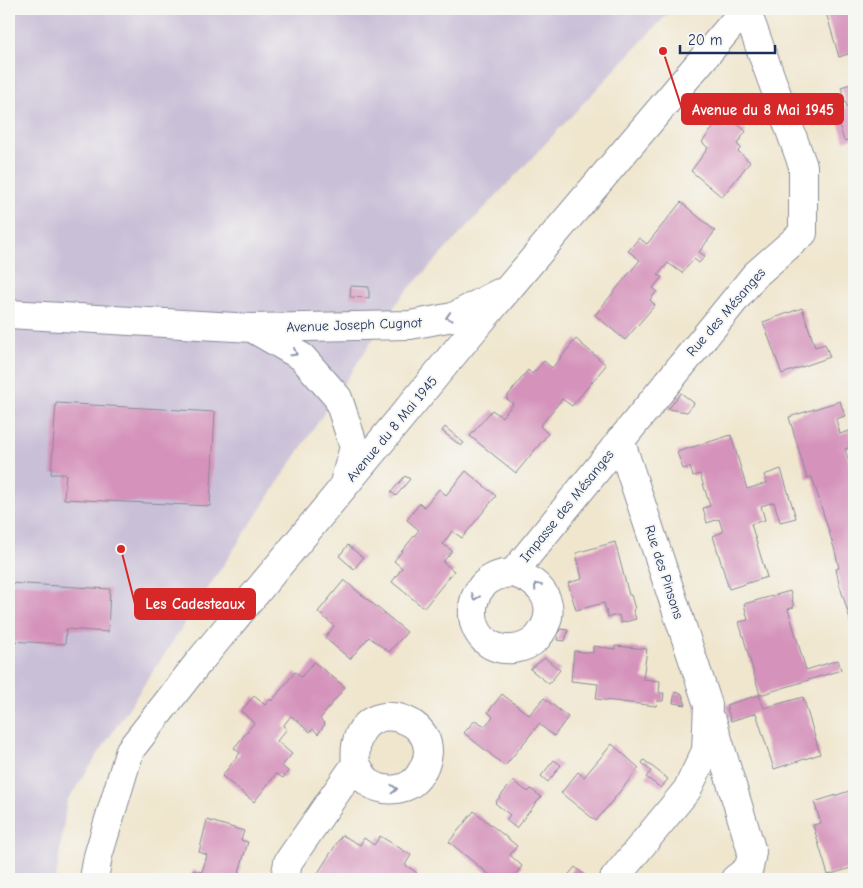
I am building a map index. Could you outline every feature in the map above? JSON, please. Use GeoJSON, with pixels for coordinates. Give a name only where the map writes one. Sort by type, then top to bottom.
{"type":"FeatureCollection","features":[{"type":"Feature","properties":{"kind":"street","name":"Avenue du 8 Mai 1945"},"geometry":{"type":"LineString","coordinates":[[94,879],[98,856],[130,750],[198,663],[509,288],[746,9]]}},
{"type":"Feature","properties":{"kind":"street","name":"Rue des Mésanges"},"geometry":{"type":"LineString","coordinates":[[620,440],[755,275],[803,233],[803,166],[746,9]]}},
{"type":"Feature","properties":{"kind":"street","name":"Avenue Joseph Cugnot"},"geometry":{"type":"LineString","coordinates":[[9,314],[252,328],[410,325],[453,317],[509,288]]}},
{"type":"Feature","properties":{"kind":"street","name":"Avenue Joseph Cugnot"},"geometry":{"type":"LineString","coordinates":[[252,328],[302,357],[338,398],[354,447],[343,488]]}},
{"type":"Feature","properties":{"kind":"street","name":"Impasse des Mésanges"},"geometry":{"type":"LineString","coordinates":[[513,572],[620,440]]}},
{"type":"Feature","properties":{"kind":"street","name":"Rue des Pinsons"},"geometry":{"type":"LineString","coordinates":[[620,440],[708,705],[752,852],[749,868],[735,879]]}},
{"type":"Feature","properties":{"kind":"street","name":"Rue des Pinsons"},"geometry":{"type":"LineString","coordinates":[[614,879],[687,790],[706,752],[708,705]]}},
{"type":"Feature","properties":{"kind":"street"},"geometry":{"type":"LineString","coordinates":[[284,879],[288,862],[356,764]]}},
{"type":"Feature","properties":{"kind":"shaded area"},"geometry":{"type":"Polygon","coordinates":[[[9,9],[672,9],[401,297],[67,801],[56,879],[9,879],[9,9]]]}},
{"type":"Feature","properties":{"kind":"building"},"geometry":{"type":"Polygon","coordinates":[[[825,9],[854,9],[854,52],[839,57],[825,9]]]}},
{"type":"Feature","properties":{"kind":"building"},"geometry":{"type":"Polygon","coordinates":[[[854,83],[854,138],[844,141],[835,111],[847,107],[841,87],[854,83]]]}},
{"type":"Feature","properties":{"kind":"building"},"geometry":{"type":"Polygon","coordinates":[[[724,114],[746,131],[737,144],[741,148],[738,151],[750,162],[722,197],[691,171],[708,148],[702,142],[724,114]]]}},
{"type":"Feature","properties":{"kind":"building"},"geometry":{"type":"Polygon","coordinates":[[[681,202],[715,231],[699,252],[705,256],[699,263],[694,259],[682,273],[668,263],[658,275],[662,277],[653,288],[657,291],[650,300],[655,305],[625,340],[595,315],[640,260],[628,251],[639,238],[647,244],[681,202]]]}},
{"type":"Feature","properties":{"kind":"building"},"geometry":{"type":"Polygon","coordinates":[[[351,286],[369,287],[369,298],[350,297],[351,286]]]}},
{"type":"Feature","properties":{"kind":"building"},"geometry":{"type":"Polygon","coordinates":[[[802,308],[815,347],[825,344],[830,357],[782,374],[763,322],[802,308]]]}},
{"type":"Feature","properties":{"kind":"building"},"geometry":{"type":"Polygon","coordinates":[[[576,339],[606,365],[572,406],[562,399],[540,426],[548,434],[516,473],[470,436],[492,410],[502,417],[513,404],[506,398],[528,370],[532,374],[544,361],[552,368],[576,339]]]}},
{"type":"Feature","properties":{"kind":"building"},"geometry":{"type":"Polygon","coordinates":[[[681,393],[694,403],[693,405],[687,412],[668,409],[681,393]]]}},
{"type":"Feature","properties":{"kind":"building"},"geometry":{"type":"Polygon","coordinates":[[[840,401],[845,416],[836,419],[840,434],[849,431],[854,447],[845,449],[850,465],[854,464],[854,632],[839,583],[836,569],[839,568],[835,551],[812,477],[807,478],[789,417],[840,401]]]}},
{"type":"Feature","properties":{"kind":"building"},"geometry":{"type":"Polygon","coordinates":[[[56,403],[215,412],[210,506],[64,499],[66,474],[51,474],[56,403]]]}},
{"type":"Feature","properties":{"kind":"building"},"geometry":{"type":"Polygon","coordinates":[[[445,427],[464,443],[461,446],[442,431],[445,427]]]}},
{"type":"Feature","properties":{"kind":"building"},"geometry":{"type":"Polygon","coordinates":[[[731,435],[747,489],[767,483],[764,475],[781,469],[796,518],[780,522],[774,502],[761,506],[765,520],[751,524],[767,577],[729,589],[713,536],[723,532],[719,519],[707,523],[703,508],[710,506],[700,474],[693,476],[690,467],[683,469],[677,452],[731,435]]]}},
{"type":"Feature","properties":{"kind":"building"},"geometry":{"type":"Polygon","coordinates":[[[466,471],[496,496],[462,538],[452,531],[443,544],[452,551],[443,562],[454,571],[424,608],[392,582],[402,568],[394,561],[419,530],[407,520],[420,503],[424,507],[439,489],[446,495],[466,471]]]}},
{"type":"Feature","properties":{"kind":"building"},"geometry":{"type":"Polygon","coordinates":[[[405,476],[410,479],[396,496],[391,492],[405,476]]]}},
{"type":"Feature","properties":{"kind":"building"},"geometry":{"type":"Polygon","coordinates":[[[615,542],[629,595],[631,595],[635,609],[633,610],[636,619],[621,623],[619,615],[608,617],[604,603],[576,610],[568,583],[582,579],[576,553],[615,542]]]}},
{"type":"Feature","properties":{"kind":"building"},"geometry":{"type":"Polygon","coordinates":[[[348,545],[363,558],[354,569],[339,556],[348,545]]]}},
{"type":"Feature","properties":{"kind":"building"},"geometry":{"type":"Polygon","coordinates":[[[344,580],[407,632],[389,652],[369,637],[350,659],[325,638],[334,626],[318,612],[344,580]]]}},
{"type":"Feature","properties":{"kind":"building"},"geometry":{"type":"Polygon","coordinates":[[[9,583],[110,589],[108,632],[66,629],[65,644],[9,641],[9,583]]]}},
{"type":"Feature","properties":{"kind":"building"},"geometry":{"type":"Polygon","coordinates":[[[790,591],[794,607],[788,609],[806,670],[838,660],[841,670],[760,695],[739,622],[748,620],[744,604],[790,591]]]}},
{"type":"Feature","properties":{"kind":"building"},"geometry":{"type":"Polygon","coordinates":[[[560,629],[568,630],[565,641],[557,640],[560,629]]]}},
{"type":"Feature","properties":{"kind":"building"},"geometry":{"type":"Polygon","coordinates":[[[593,646],[615,649],[615,646],[647,649],[643,679],[660,681],[659,693],[664,693],[663,701],[657,701],[656,706],[596,699],[598,684],[571,681],[574,651],[593,653],[593,646]]]}},
{"type":"Feature","properties":{"kind":"building"},"geometry":{"type":"Polygon","coordinates":[[[545,658],[560,670],[549,684],[530,669],[545,658]]]}},
{"type":"Feature","properties":{"kind":"building"},"geometry":{"type":"Polygon","coordinates":[[[314,662],[345,687],[320,719],[325,724],[318,734],[313,729],[310,732],[291,716],[283,726],[287,729],[277,741],[292,754],[282,766],[288,771],[283,778],[276,774],[254,802],[222,776],[240,753],[234,748],[254,723],[241,711],[254,696],[265,705],[270,699],[272,701],[295,672],[301,677],[314,662]]]}},
{"type":"Feature","properties":{"kind":"building"},"geometry":{"type":"Polygon","coordinates":[[[675,692],[682,694],[686,705],[673,703],[675,692]]]}},
{"type":"Feature","properties":{"kind":"building"},"geometry":{"type":"Polygon","coordinates":[[[502,694],[529,715],[544,698],[568,717],[554,736],[539,724],[505,766],[464,733],[475,720],[485,726],[493,717],[488,712],[502,694]]]}},
{"type":"Feature","properties":{"kind":"building"},"geometry":{"type":"Polygon","coordinates":[[[759,695],[764,708],[803,697],[820,754],[774,769],[756,713],[731,721],[726,705],[759,695]]]}},
{"type":"Feature","properties":{"kind":"building"},"geometry":{"type":"Polygon","coordinates":[[[612,744],[639,768],[596,821],[561,793],[578,772],[584,777],[612,744]]]}},
{"type":"Feature","properties":{"kind":"building"},"geometry":{"type":"Polygon","coordinates":[[[554,760],[561,765],[548,782],[541,776],[554,760]]]}},
{"type":"Feature","properties":{"kind":"building"},"geometry":{"type":"Polygon","coordinates":[[[644,760],[668,779],[661,788],[646,777],[651,771],[642,763],[644,760]]]}},
{"type":"Feature","properties":{"kind":"building"},"geometry":{"type":"Polygon","coordinates":[[[513,781],[528,792],[531,789],[541,797],[516,828],[506,820],[510,815],[495,803],[513,781]]]}},
{"type":"Feature","properties":{"kind":"building"},"geometry":{"type":"Polygon","coordinates":[[[853,790],[854,867],[828,875],[813,825],[821,823],[814,802],[853,790]]]}},
{"type":"Feature","properties":{"kind":"building"},"geometry":{"type":"Polygon","coordinates":[[[474,811],[517,846],[510,855],[522,866],[512,879],[490,879],[492,877],[449,842],[474,811]]]}},
{"type":"Feature","properties":{"kind":"building"},"geometry":{"type":"Polygon","coordinates":[[[207,820],[244,831],[241,840],[248,842],[237,879],[191,879],[193,870],[202,872],[207,855],[199,852],[207,820]]]}},
{"type":"Feature","properties":{"kind":"building"},"geometry":{"type":"Polygon","coordinates":[[[342,835],[360,845],[364,838],[374,845],[380,836],[411,855],[405,865],[416,872],[418,879],[347,879],[337,873],[332,879],[321,879],[316,876],[342,835]]]}},
{"type":"Feature","properties":{"kind":"building"},"geometry":{"type":"Polygon","coordinates":[[[575,867],[587,877],[585,879],[565,879],[575,867]]]}},
{"type":"Feature","properties":{"kind":"place","name":"Avenue du 8 Mai 1945"},"geometry":{"type":"Point","coordinates":[663,51]}},
{"type":"Feature","properties":{"kind":"place","name":"Les Cadesteaux"},"geometry":{"type":"Point","coordinates":[121,549]}}]}
